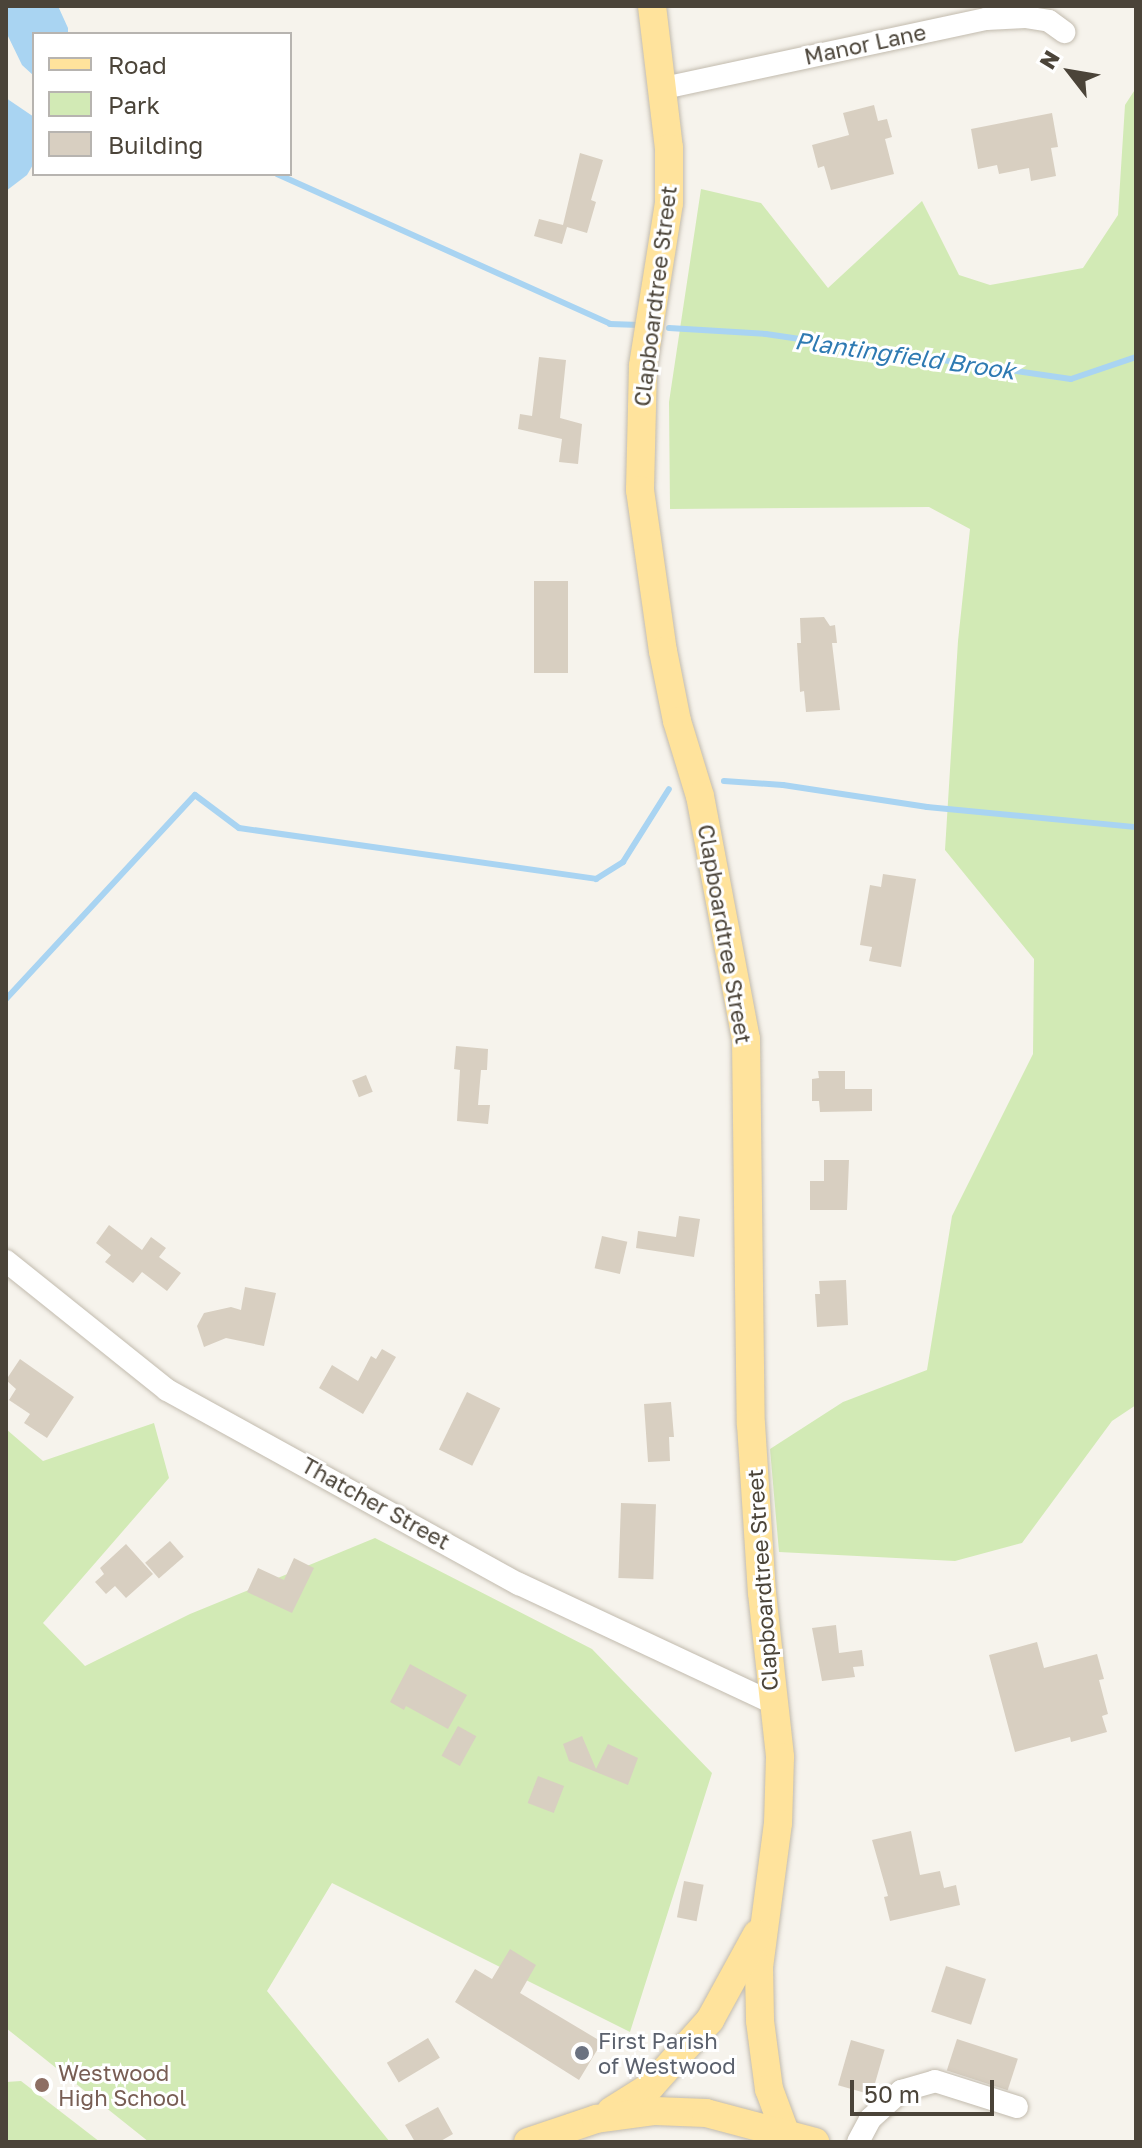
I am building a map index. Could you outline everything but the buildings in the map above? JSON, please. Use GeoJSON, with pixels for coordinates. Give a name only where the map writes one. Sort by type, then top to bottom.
{"type":"FeatureCollection","features":[{"type":"Feature","properties":{"kind":"main road","name":"Clapboardtree Street"},"geometry":{"type":"LineString","coordinates":[[652,6],[664,88],[669,203],[643,366],[640,490],[663,651],[677,721],[700,796],[746,1039],[751,1424],[771,1702],[780,1757],[778,1823],[759,1967],[760,2021],[769,2089],[787,2138]]}},
{"type":"Feature","properties":{"kind":"main road","name":"Clapboardtree Street"},"geometry":{"type":"LineString","coordinates":[[596,2119],[651,2086],[710,2020],[764,1919]]}},
{"type":"Feature","properties":{"kind":"main road"},"geometry":{"type":"LineString","coordinates":[[543,2139],[596,2119],[655,2111],[706,2113],[787,2138],[815,2142]]}},
{"type":"Feature","properties":{"kind":"street","name":"Manor Lane"},"geometry":{"type":"LineString","coordinates":[[664,88],[986,19],[1025,17],[1049,21],[1064,32]]}},
{"type":"Feature","properties":{"kind":"street","name":"Thatcher Street"},"geometry":{"type":"LineString","coordinates":[[6,1261],[167,1390],[519,1584],[771,1702]]}},
{"type":"Feature","properties":{"kind":"street"},"geometry":{"type":"LineString","coordinates":[[858,2142],[870,2119],[901,2091],[935,2081],[1017,2107]]}},
{"type":"Feature","properties":{"kind":"green space"},"geometry":{"type":"Polygon","coordinates":[[[1136,88],[1136,1405],[1112,1421],[1022,1543],[955,1561],[779,1552],[770,1449],[843,1402],[927,1370],[952,1216],[1033,1054],[1034,959],[945,850],[958,641],[970,529],[929,507],[670,509],[669,402],[701,189],[761,203],[828,288],[922,201],[959,275],[990,285],[1083,268],[1118,215],[1125,105],[1136,88]]]}},
{"type":"Feature","properties":{"kind":"green space"},"geometry":{"type":"Polygon","coordinates":[[[154,1423],[169,1478],[43,1623],[85,1666],[190,1614],[375,1538],[592,1649],[712,1773],[630,2032],[332,1883],[267,1991],[390,2142],[149,2142],[6,2028],[6,1429],[43,1461],[154,1423]]]}},
{"type":"Feature","properties":{"kind":"green space"},"geometry":{"type":"Polygon","coordinates":[[[21,2081],[100,2142],[6,2142],[6,2082],[21,2081]]]}},
{"type":"Feature","properties":{"kind":"water"},"geometry":{"type":"Polygon","coordinates":[[[6,6],[58,6],[68,28],[68,32],[32,32],[32,74],[22,65],[6,32],[6,6]]]}},
{"type":"Feature","properties":{"kind":"water"},"geometry":{"type":"Polygon","coordinates":[[[6,98],[32,116],[32,166],[27,175],[6,191],[6,98]]]}},
{"type":"Feature","properties":{"kind":"waterway","name":"Plantingfield Brook"},"geometry":{"type":"LineString","coordinates":[[281,176],[610,324],[640,325]]}},
{"type":"Feature","properties":{"kind":"waterway","name":"Plantingfield Brook"},"geometry":{"type":"LineString","coordinates":[[669,328],[766,334],[1071,379],[1136,357]]}},
{"type":"Feature","properties":{"kind":"waterway"},"geometry":{"type":"LineString","coordinates":[[724,781],[783,785],[927,807],[1136,827]]}},
{"type":"Feature","properties":{"kind":"waterway"},"geometry":{"type":"LineString","coordinates":[[6,999],[195,795],[239,828],[596,879],[623,862],[669,789]]}},
{"type":"Feature","properties":{"kind":"place","name":"First Parish of Westwood"},"geometry":{"type":"Point","coordinates":[582,2053]}},
{"type":"Feature","properties":{"kind":"place","name":"Westwood High School"},"geometry":{"type":"Point","coordinates":[42,2085]}}]}
